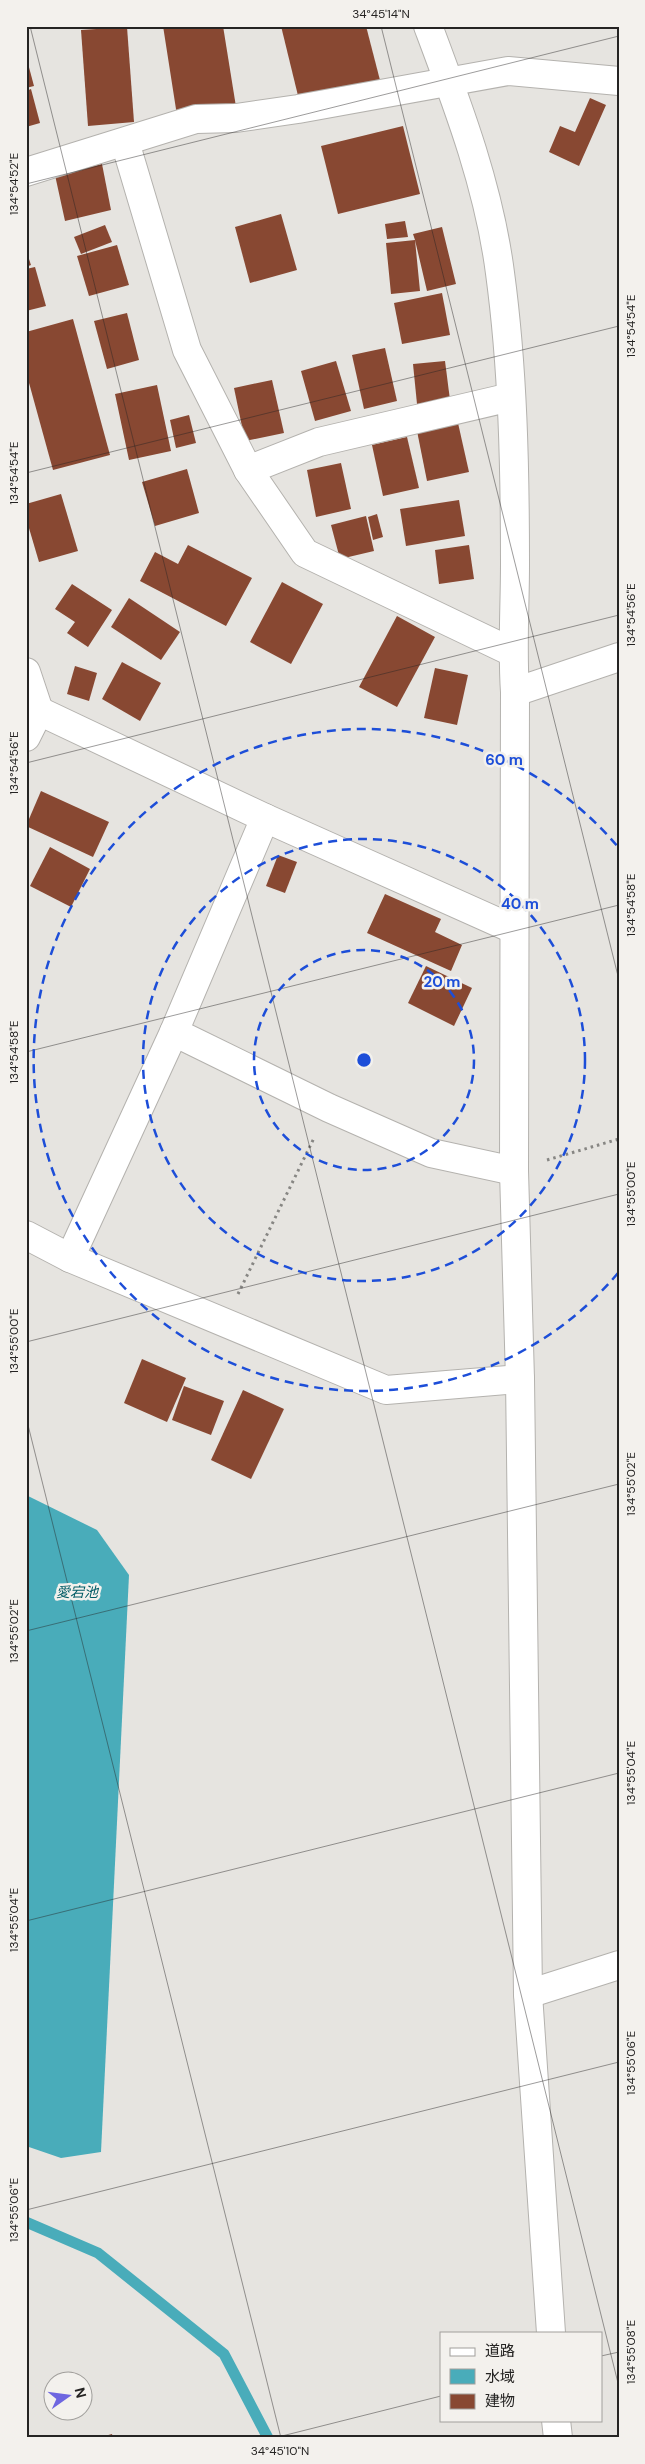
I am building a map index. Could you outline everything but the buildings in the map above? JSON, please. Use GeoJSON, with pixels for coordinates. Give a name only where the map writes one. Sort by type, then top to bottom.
{"type":"FeatureCollection","features":[{"type":"Feature","properties":{"kind":"street"},"geometry":{"type":"LineString","coordinates":[[428,26],[481,175],[500,271],[509,354],[515,547],[512,652],[515,692],[513,929],[514,1171],[520,1380],[528,1994],[551,2332]]}},
{"type":"Feature","properties":{"kind":"street"},"geometry":{"type":"LineString","coordinates":[[26,172],[196,119],[245,117],[508,70],[619,81]]}},
{"type":"Feature","properties":{"kind":"street"},"geometry":{"type":"LineString","coordinates":[[125,142],[187,350],[248,470],[305,553],[512,652]]}},
{"type":"Feature","properties":{"kind":"street"},"geometry":{"type":"LineString","coordinates":[[248,470],[319,442],[511,398]]}},
{"type":"Feature","properties":{"kind":"street"},"geometry":{"type":"LineString","coordinates":[[515,692],[619,657]]}},
{"type":"Feature","properties":{"kind":"street"},"geometry":{"type":"LineString","coordinates":[[26,672],[38,711],[26,737]]}},
{"type":"Feature","properties":{"kind":"street"},"geometry":{"type":"LineString","coordinates":[[38,711],[265,818],[513,929]]}},
{"type":"Feature","properties":{"kind":"street"},"geometry":{"type":"LineString","coordinates":[[70,1258],[174,1032],[265,818]]}},
{"type":"Feature","properties":{"kind":"street"},"geometry":{"type":"LineString","coordinates":[[174,1032],[329,1108],[431,1153],[514,1171]]}},
{"type":"Feature","properties":{"kind":"street"},"geometry":{"type":"LineString","coordinates":[[26,1235],[70,1258],[223,1324],[386,1390],[520,1380]]}},
{"type":"Feature","properties":{"kind":"street"},"geometry":{"type":"LineString","coordinates":[[528,1994],[619,1965]]}},
{"type":"Feature","properties":{"kind":"street"},"geometry":{"type":"LineString","coordinates":[[556,2422],[558,2438]]}},
{"type":"Feature","properties":{"kind":"path"},"geometry":{"type":"LineString","coordinates":[[223,1324],[329,1108]]}},
{"type":"Feature","properties":{"kind":"path"},"geometry":{"type":"LineString","coordinates":[[514,1171],[600,1143],[619,1139]]}},
{"type":"Feature","properties":{"kind":"water","name":"愛宕池"},"geometry":{"type":"Polygon","coordinates":[[[26,1495],[97,1530],[129,1575],[101,2152],[61,2158],[26,2146],[26,1495]]]}},
{"type":"Feature","properties":{"kind":"waterway"},"geometry":{"type":"LineString","coordinates":[[26,2222],[98,2253],[224,2354],[268,2438]]}}]}
